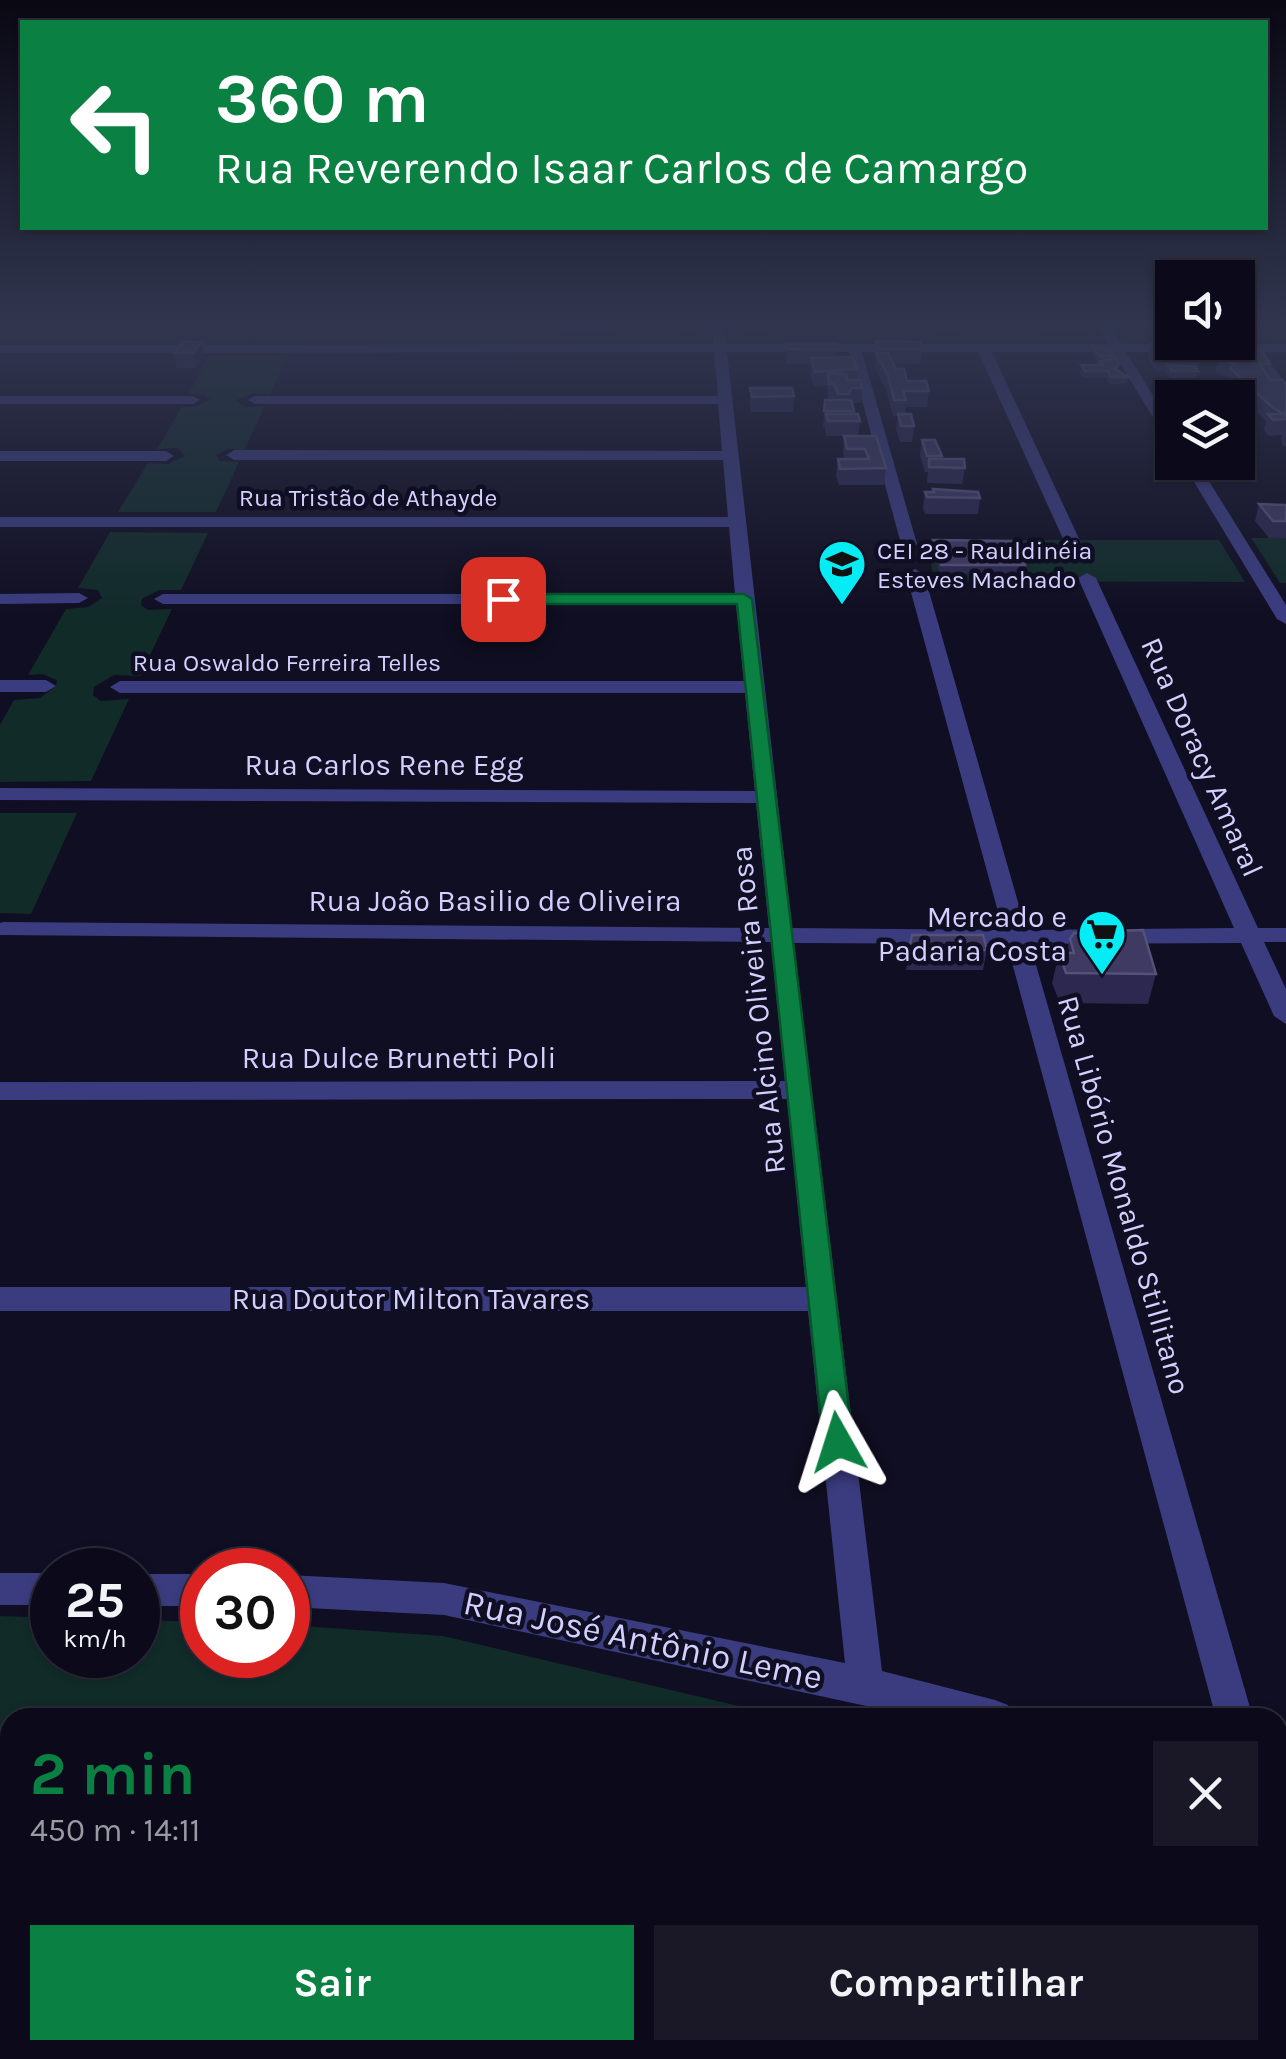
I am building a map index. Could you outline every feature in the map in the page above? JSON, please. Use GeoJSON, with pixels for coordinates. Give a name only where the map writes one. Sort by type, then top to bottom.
{"type":"FeatureCollection","features":[{"type":"Feature","properties":{"kind":"street","name":"Rua Alcino Oliveira Rosa"},"geometry":{"type":"LineString","coordinates":[[727,423],[865,1685]]}},
{"type":"Feature","properties":{"kind":"street"},"geometry":{"type":"LineString","coordinates":[[875,423],[908,544]]}},
{"type":"Feature","properties":{"kind":"street"},"geometry":{"type":"LineString","coordinates":[[1018,423],[1073,544]]}},
{"type":"Feature","properties":{"kind":"street"},"geometry":{"type":"LineString","coordinates":[[234,455],[731,456]]}},
{"type":"Feature","properties":{"kind":"street"},"geometry":{"type":"LineString","coordinates":[[0,456],[166,456]]}},
{"type":"Feature","properties":{"kind":"street"},"geometry":{"type":"LineString","coordinates":[[1200,480],[1286,618]]}},
{"type":"Feature","properties":{"kind":"street","name":"Rua Tristão de Athayde"},"geometry":{"type":"LineString","coordinates":[[0,522],[737,522]]}},
{"type":"Feature","properties":{"kind":"street","name":"Rua Libório Monaldo Stillitano"},"geometry":{"type":"LineString","coordinates":[[916,574],[1233,1708]]}},
{"type":"Feature","properties":{"kind":"street","name":"Rua Doracy Amaral"},"geometry":{"type":"LineString","coordinates":[[1087,578],[1286,1016]]}},
{"type":"Feature","properties":{"kind":"street"},"geometry":{"type":"LineString","coordinates":[[0,599],[79,598]]}},
{"type":"Feature","properties":{"kind":"street"},"geometry":{"type":"LineString","coordinates":[[163,599],[744,599]]}},
{"type":"Feature","properties":{"kind":"street"},"geometry":{"type":"LineString","coordinates":[[0,686],[46,686]]}},
{"type":"Feature","properties":{"kind":"street","name":"Rua Oswaldo Ferreira Telles"},"geometry":{"type":"LineString","coordinates":[[120,686],[756,687]]}},
{"type":"Feature","properties":{"kind":"street","name":"Rua Carlos Rene Egg"},"geometry":{"type":"LineString","coordinates":[[0,794],[767,798]]}},
{"type":"Feature","properties":{"kind":"street","name":"Rua João Basilio de Oliveira"},"geometry":{"type":"LineString","coordinates":[[4,928],[1018,937],[1286,935]]}},
{"type":"Feature","properties":{"kind":"street","name":"Rua Dulce Brunetti Poli"},"geometry":{"type":"LineString","coordinates":[[0,1090],[799,1090]]}},
{"type":"Feature","properties":{"kind":"street","name":"Rua Doutor Milton Tavares"},"geometry":{"type":"LineString","coordinates":[[0,1299],[822,1298]]}},
{"type":"Feature","properties":{"kind":"street"},"geometry":{"type":"LineString","coordinates":[[0,1588],[30,1589]]}},
{"type":"Feature","properties":{"kind":"street","name":"Rua José Antônio Leme"},"geometry":{"type":"LineString","coordinates":[[310,1592],[444,1599],[865,1685],[956,1708]]}},
{"type":"Feature","properties":{"kind":"green space"},"geometry":{"type":"Polygon","coordinates":[[[172,423],[257,423],[244,450],[228,449],[216,455],[220,461],[239,462],[216,512],[118,512],[148,463],[168,464],[185,456],[178,448],[157,449],[172,423]]]}},
{"type":"Feature","properties":{"kind":"green space"},"geometry":{"type":"Polygon","coordinates":[[[110,532],[208,533],[181,590],[159,590],[142,599],[141,605],[148,610],[172,609],[140,676],[114,675],[94,687],[93,695],[101,701],[129,699],[91,781],[0,782],[0,725],[14,700],[40,698],[56,686],[57,680],[42,674],[28,675],[66,609],[88,607],[102,598],[98,590],[78,588],[110,532]]]}},
{"type":"Feature","properties":{"kind":"green space"},"geometry":{"type":"Polygon","coordinates":[[[1251,538],[1286,538],[1286,583],[1280,583],[1251,538]]]}},
{"type":"Feature","properties":{"kind":"green space"},"geometry":{"type":"Polygon","coordinates":[[[925,540],[1219,540],[1245,582],[935,581],[925,540]]]}},
{"type":"Feature","properties":{"kind":"green space"},"geometry":{"type":"Polygon","coordinates":[[[0,813],[77,813],[31,914],[0,913],[0,813]]]}},
{"type":"Feature","properties":{"kind":"green space"},"geometry":{"type":"Polygon","coordinates":[[[0,1616],[30,1617],[30,1678],[160,1678],[160,1621],[180,1621],[180,1678],[310,1678],[310,1627],[443,1636],[747,1708],[0,1708],[0,1616]]]}},
{"type":"Feature","properties":{"kind":"building"},"geometry":{"type":"Polygon","coordinates":[[[844,436],[876,436],[886,468],[840,469],[838,459],[869,459],[865,449],[847,449],[844,436]]]}},
{"type":"Feature","properties":{"kind":"building"},"geometry":{"type":"Polygon","coordinates":[[[922,440],[935,440],[942,456],[927,456],[922,440]]]}},
{"type":"Feature","properties":{"kind":"building"},"geometry":{"type":"Polygon","coordinates":[[[929,459],[964,459],[965,468],[929,467],[929,459]]]}},
{"type":"Feature","properties":{"kind":"building"},"geometry":{"type":"Polygon","coordinates":[[[933,489],[978,492],[980,498],[927,497],[925,492],[934,492],[933,489]]]}},
{"type":"Feature","properties":{"kind":"building"},"geometry":{"type":"Polygon","coordinates":[[[1259,504],[1286,505],[1286,521],[1273,521],[1259,504]]]}},
{"type":"Feature","properties":{"kind":"building"},"geometry":{"type":"Polygon","coordinates":[[[933,540],[1016,541],[1025,565],[941,565],[933,540]]]}},
{"type":"Feature","properties":{"kind":"building"},"geometry":{"type":"Polygon","coordinates":[[[1143,930],[1156,974],[1066,973],[1059,953],[1074,953],[1070,939],[1074,933],[1143,930]]]}},
{"type":"Feature","properties":{"kind":"building"},"geometry":{"type":"Polygon","coordinates":[[[912,935],[983,935],[987,950],[909,950],[912,935]]]}},
{"type":"Feature","properties":{"kind":"place","name":"CEI 28 - Rauldinéia Esteves Machado"},"geometry":{"type":"Point","coordinates":[842,606]}},
{"type":"Feature","properties":{"kind":"place","name":"Mercado e Padaria Costa"},"geometry":{"type":"Point","coordinates":[1102,976]}},
{"type":"Feature","properties":{"kind":"route"},"geometry":{"type":"LineString","coordinates":[[503,599],[744,599],[838,1442]]}}]}
